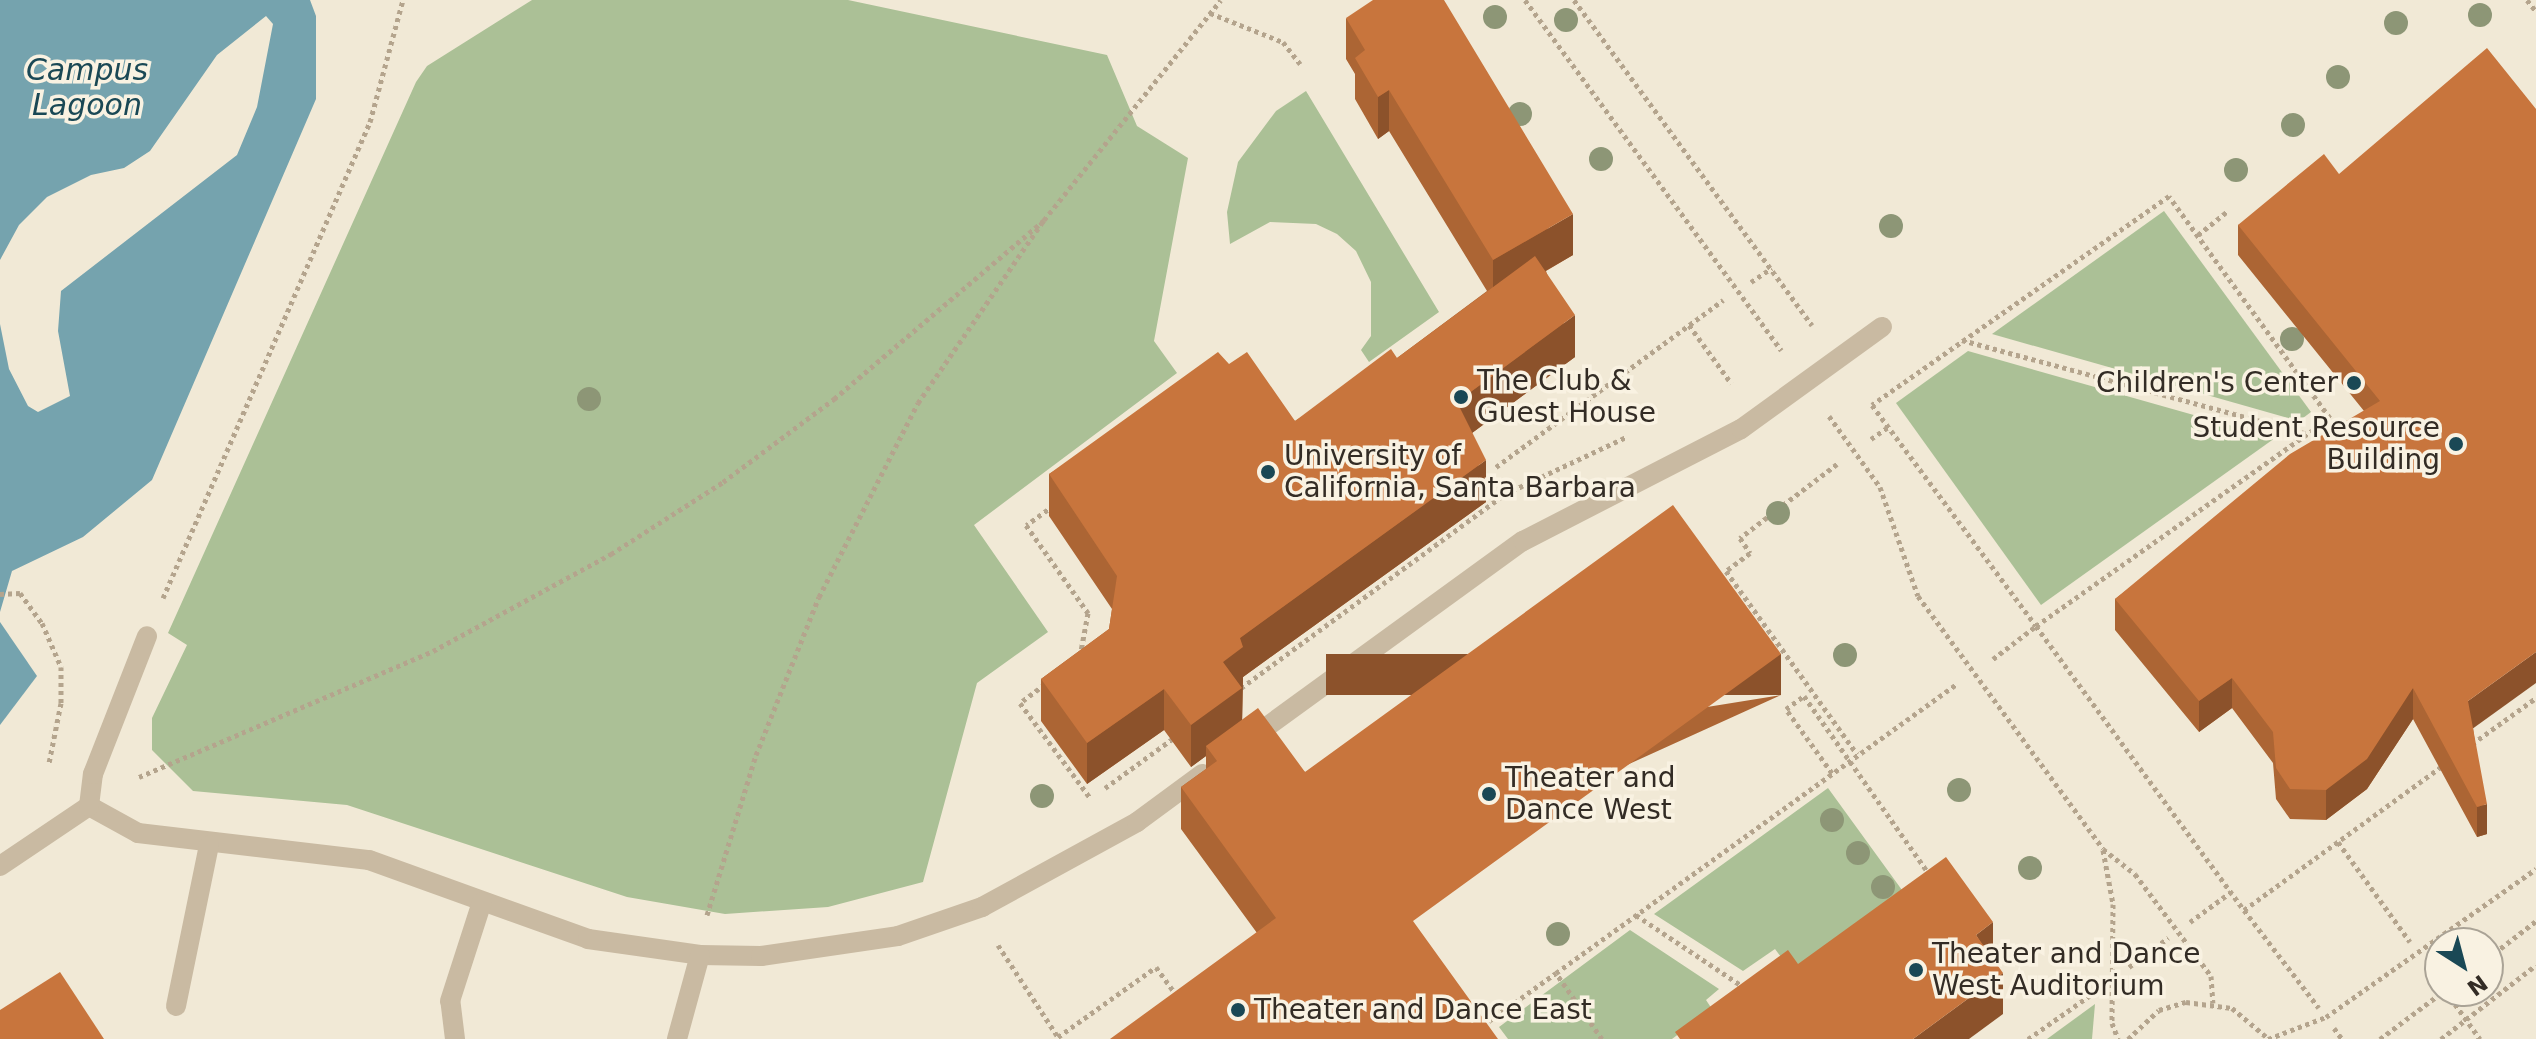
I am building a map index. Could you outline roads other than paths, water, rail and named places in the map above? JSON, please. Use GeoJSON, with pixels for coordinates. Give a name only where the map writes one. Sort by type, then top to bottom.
{"type":"FeatureCollection","features":[{"type":"Feature","properties":{"kind":"lane"},"geometry":{"type":"LineString","coordinates":[[89,806],[138,833],[209,845],[369,860],[588,939],[700,955],[830,949],[898,936],[982,907],[1137,822],[1523,541],[1741,429],[1882,327]]}},
{"type":"Feature","properties":{"kind":"lane"},"geometry":{"type":"LineString","coordinates":[[0,866],[89,806],[93,774],[147,636]]}},
{"type":"Feature","properties":{"kind":"lane"},"geometry":{"type":"LineString","coordinates":[[176,1006],[209,845]]}},
{"type":"Feature","properties":{"kind":"lane"},"geometry":{"type":"LineString","coordinates":[[455,1039],[450,1001],[482,902]]}},
{"type":"Feature","properties":{"kind":"lane"},"geometry":{"type":"LineString","coordinates":[[677,1039],[700,955]]}},
{"type":"Feature","properties":{"kind":"water","name":"Campus Lagoon"},"geometry":{"type":"Polygon","coordinates":[[[0,0],[310,0],[316,16],[316,99],[152,480],[83,537],[12,571],[0,612],[0,324],[9,369],[28,406],[38,412],[70,396],[58,331],[61,291],[237,155],[257,107],[273,24],[266,16],[217,55],[150,151],[124,168],[91,175],[47,197],[19,225],[0,260],[0,0]]]}},
{"type":"Feature","properties":{"kind":"water"},"geometry":{"type":"Polygon","coordinates":[[[0,622],[37,676],[0,725],[0,622]]]}},
{"type":"Feature","properties":{"kind":"place","name":"Children's Center"},"geometry":{"type":"Point","coordinates":[2354,383]}},
{"type":"Feature","properties":{"kind":"place","name":"The Club & Guest House"},"geometry":{"type":"Point","coordinates":[1461,397]}},
{"type":"Feature","properties":{"kind":"place","name":"Student Resource Building"},"geometry":{"type":"Point","coordinates":[2456,444]}},
{"type":"Feature","properties":{"kind":"place","name":"University of California, Santa Barbara"},"geometry":{"type":"Point","coordinates":[1268,472]}},
{"type":"Feature","properties":{"kind":"place","name":"Theater and Dance West"},"geometry":{"type":"Point","coordinates":[1489,794]}},
{"type":"Feature","properties":{"kind":"place","name":"Theater and Dance West Auditorium"},"geometry":{"type":"Point","coordinates":[1916,970]}},
{"type":"Feature","properties":{"kind":"place","name":"Theater and Dance East"},"geometry":{"type":"Point","coordinates":[1238,1010]}}]}
